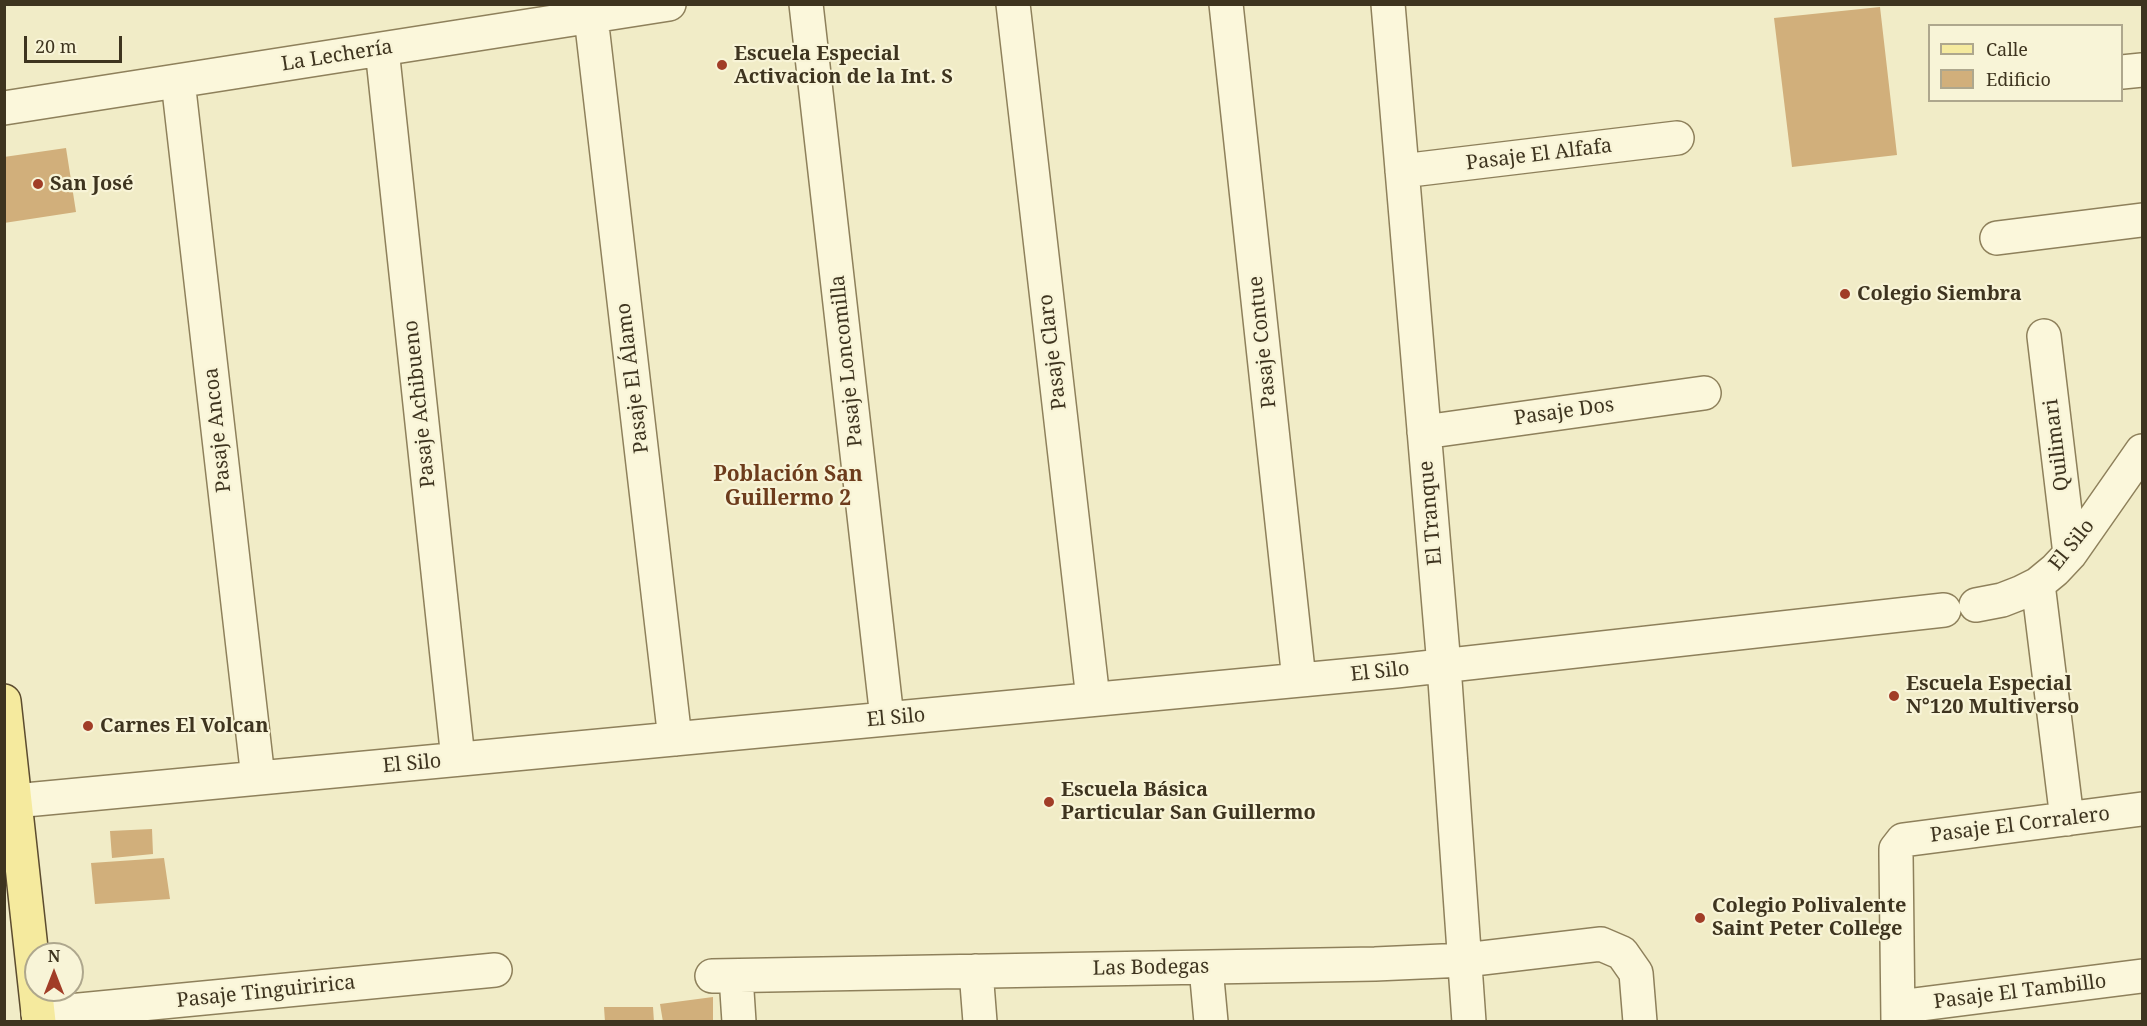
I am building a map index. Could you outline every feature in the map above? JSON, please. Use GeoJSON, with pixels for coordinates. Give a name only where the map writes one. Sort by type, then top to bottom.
{"type":"FeatureCollection","features":[{"type":"Feature","properties":{"kind":"main road"},"geometry":{"type":"LineString","coordinates":[[4,701],[10,802],[38,1018]]}},
{"type":"Feature","properties":{"kind":"street","name":"La Lechería"},"geometry":{"type":"LineString","coordinates":[[4,108],[669,4]]}},
{"type":"Feature","properties":{"kind":"street","name":"Pasaje Loncomilla"},"geometry":{"type":"LineString","coordinates":[[806,4],[887,718]]}},
{"type":"Feature","properties":{"kind":"street","name":"Pasaje Claro"},"geometry":{"type":"LineString","coordinates":[[1013,4],[1093,699]]}},
{"type":"Feature","properties":{"kind":"street","name":"Pasaje Contue"},"geometry":{"type":"LineString","coordinates":[[1226,4],[1299,680]]}},
{"type":"Feature","properties":{"kind":"street","name":"El Tranque"},"geometry":{"type":"LineString","coordinates":[[1388,4],[1444,666],[1469,1022]]}},
{"type":"Feature","properties":{"kind":"street","name":"Pasaje El Álamo"},"geometry":{"type":"LineString","coordinates":[[591,16],[675,739]]}},
{"type":"Feature","properties":{"kind":"street","name":"Pasaje Achibueno"},"geometry":{"type":"LineString","coordinates":[[382,49],[458,759]]}},
{"type":"Feature","properties":{"kind":"street"},"geometry":{"type":"LineString","coordinates":[[2123,72],[2142,70]]}},
{"type":"Feature","properties":{"kind":"street","name":"Pasaje Ancoa"},"geometry":{"type":"LineString","coordinates":[[178,81],[258,778]]}},
{"type":"Feature","properties":{"kind":"street","name":"Pasaje El Alfafa"},"geometry":{"type":"LineString","coordinates":[[1402,171],[1677,138]]}},
{"type":"Feature","properties":{"kind":"street"},"geometry":{"type":"LineString","coordinates":[[1997,238],[2142,220]]}},
{"type":"Feature","properties":{"kind":"street","name":"Quilimari"},"geometry":{"type":"LineString","coordinates":[[2044,336],[2070,554]]}},
{"type":"Feature","properties":{"kind":"street","name":"Pasaje Dos"},"geometry":{"type":"LineString","coordinates":[[1424,432],[1704,393]]}},
{"type":"Feature","properties":{"kind":"street","name":"El Silo"},"geometry":{"type":"LineString","coordinates":[[1976,605],[2002,600],[2038,584],[2055,570],[2070,554],[2142,451]]}},
{"type":"Feature","properties":{"kind":"street"},"geometry":{"type":"LineString","coordinates":[[2038,584],[2067,819]]}},
{"type":"Feature","properties":{"kind":"street","name":"El Silo"},"geometry":{"type":"LineString","coordinates":[[10,802],[1444,666],[1944,610]]}},
{"type":"Feature","properties":{"kind":"street","name":"Pasaje El Corralero"},"geometry":{"type":"LineString","coordinates":[[1898,1014],[1896,855],[1899,844],[1909,839],[2142,809]]}},
{"type":"Feature","properties":{"kind":"street","name":"Las Bodegas"},"geometry":{"type":"LineString","coordinates":[[739,1022],[724,976],[1375,964],[1465,960],[1601,944],[1622,953],[1636,973],[1640,1022]]}},
{"type":"Feature","properties":{"kind":"street"},"geometry":{"type":"LineString","coordinates":[[1206,968],[1211,1022]]}},
{"type":"Feature","properties":{"kind":"street","name":"Pasaje Tinguiririca"},"geometry":{"type":"LineString","coordinates":[[38,1018],[495,970]]}},
{"type":"Feature","properties":{"kind":"street"},"geometry":{"type":"LineString","coordinates":[[976,971],[980,1022]]}},
{"type":"Feature","properties":{"kind":"street","name":"Pasaje El Tambillo"},"geometry":{"type":"LineString","coordinates":[[1898,1014],[2142,976]]}},
{"type":"Feature","properties":{"kind":"building"},"geometry":{"type":"Polygon","coordinates":[[[1880,7],[1897,155],[1792,167],[1774,18],[1880,7]]]}},
{"type":"Feature","properties":{"kind":"building","name":"San José"},"geometry":{"type":"Polygon","coordinates":[[[66,148],[76,212],[4,223],[4,157],[66,148]]]}},
{"type":"Feature","properties":{"kind":"building"},"geometry":{"type":"Polygon","coordinates":[[[152,829],[153,854],[112,858],[110,831],[152,829]]]}},
{"type":"Feature","properties":{"kind":"building"},"geometry":{"type":"Polygon","coordinates":[[[164,858],[170,899],[95,904],[91,863],[164,858]]]}},
{"type":"Feature","properties":{"kind":"building"},"geometry":{"type":"Polygon","coordinates":[[[713,997],[713,1022],[663,1022],[660,1004],[713,997]]]}},
{"type":"Feature","properties":{"kind":"building"},"geometry":{"type":"Polygon","coordinates":[[[604,1007],[653,1007],[654,1022],[605,1022],[604,1007]]]}},
{"type":"Feature","properties":{"kind":"place","name":"Escuela Especial Activacion de la Int. S"},"geometry":{"type":"Point","coordinates":[722,65]}},
{"type":"Feature","properties":{"kind":"place","name":"San José"},"geometry":{"type":"Point","coordinates":[38,184]}},
{"type":"Feature","properties":{"kind":"place","name":"Colegio Siembra"},"geometry":{"type":"Point","coordinates":[1845,294]}},
{"type":"Feature","properties":{"kind":"place","name":"Escuela Especial N°120 Multiverso"},"geometry":{"type":"Point","coordinates":[1894,696]}},
{"type":"Feature","properties":{"kind":"place","name":"Carnes El Volcan"},"geometry":{"type":"Point","coordinates":[88,726]}},
{"type":"Feature","properties":{"kind":"place","name":"Escuela Básica Particular San Guillermo"},"geometry":{"type":"Point","coordinates":[1049,802]}},
{"type":"Feature","properties":{"kind":"place","name":"Colegio Polivalente Saint Peter College"},"geometry":{"type":"Point","coordinates":[1700,918]}},
{"type":"Feature","properties":{"kind":"district","name":"Población San Guillermo 2"},"geometry":{"type":"Point","coordinates":[788,487]}}]}
